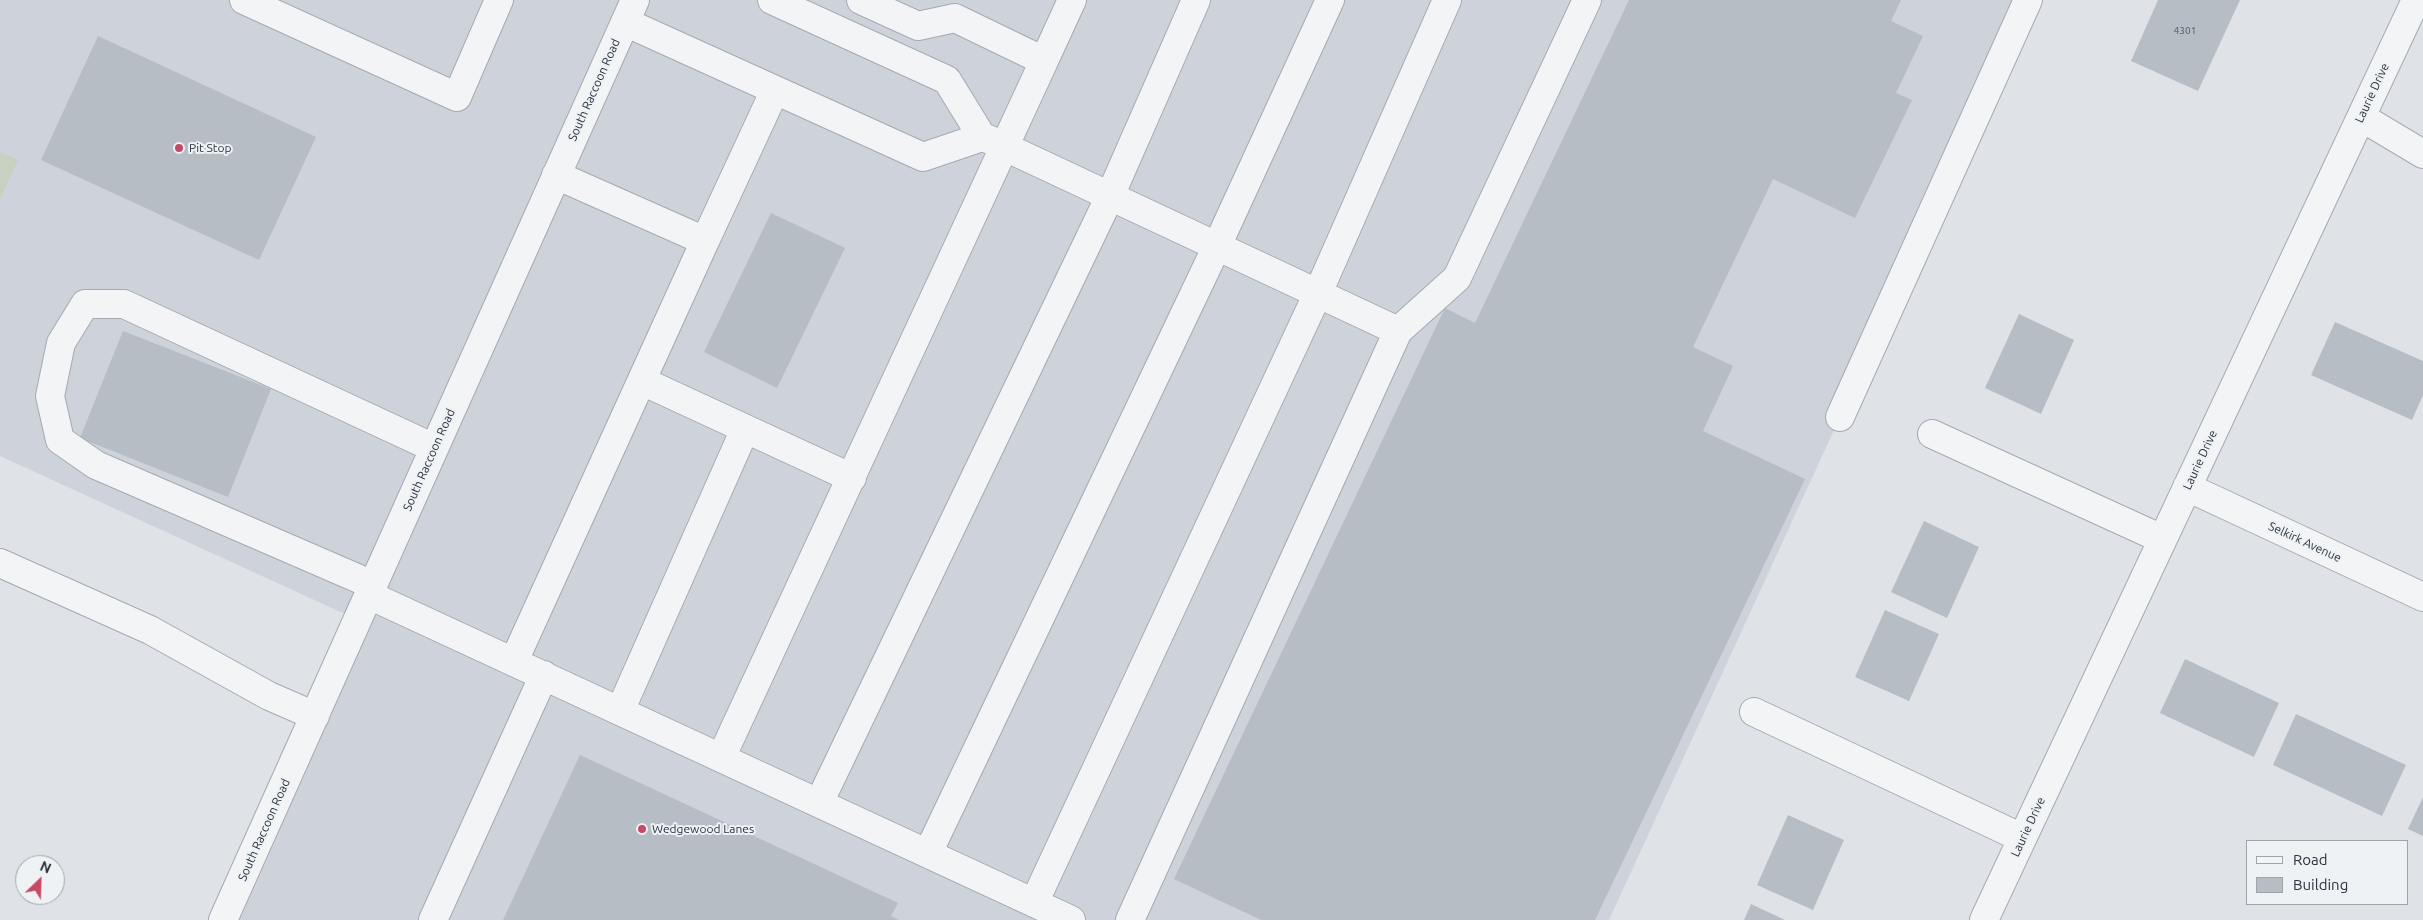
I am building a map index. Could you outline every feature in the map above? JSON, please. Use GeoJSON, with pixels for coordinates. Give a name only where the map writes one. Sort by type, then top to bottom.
{"type":"FeatureCollection","features":[{"type":"Feature","properties":{"kind":"street"},"geometry":{"type":"LineString","coordinates":[[244,0],[457,97],[499,0]]}},
{"type":"Feature","properties":{"kind":"street"},"geometry":{"type":"LineString","coordinates":[[861,0],[918,26],[953,9],[1044,61]]}},
{"type":"Feature","properties":{"kind":"street"},"geometry":{"type":"LineString","coordinates":[[721,758],[852,478],[994,142],[1044,61],[1072,0]]}},
{"type":"Feature","properties":{"kind":"street"},"geometry":{"type":"LineString","coordinates":[[819,803],[1110,196],[1196,0]]}},
{"type":"Feature","properties":{"kind":"street"},"geometry":{"type":"LineString","coordinates":[[928,854],[1217,246],[1330,0]]}},
{"type":"Feature","properties":{"kind":"street"},"geometry":{"type":"LineString","coordinates":[[1034,903],[1318,293],[1447,0]]}},
{"type":"Feature","properties":{"kind":"street"},"geometry":{"type":"LineString","coordinates":[[1130,920],[1398,331],[1457,278],[1587,0]]}},
{"type":"Feature","properties":{"kind":"street"},"geometry":{"type":"LineString","coordinates":[[1840,417],[2028,0]]}},
{"type":"Feature","properties":{"kind":"street","name":"Laurie Drive"},"geometry":{"type":"LineString","coordinates":[[1984,920],[2416,0]]}},
{"type":"Feature","properties":{"kind":"street"},"geometry":{"type":"LineString","coordinates":[[776,1],[947,80],[994,142],[1398,331]]}},
{"type":"Feature","properties":{"kind":"street"},"geometry":{"type":"LineString","coordinates":[[631,6],[775,90],[923,157],[994,142]]}},
{"type":"Feature","properties":{"kind":"street","name":"South Raccoon Road"},"geometry":{"type":"LineString","coordinates":[[223,920],[631,6]]}},
{"type":"Feature","properties":{"kind":"street"},"geometry":{"type":"LineString","coordinates":[[514,662],[775,90]]}},
{"type":"Feature","properties":{"kind":"street"},"geometry":{"type":"LineString","coordinates":[[2361,117],[2423,154]]}},
{"type":"Feature","properties":{"kind":"street"},"geometry":{"type":"LineString","coordinates":[[556,175],[705,241]]}},
{"type":"Feature","properties":{"kind":"street"},"geometry":{"type":"LineString","coordinates":[[434,448],[124,304],[85,304],[62,343],[50,396],[60,440],[96,465],[371,590],[514,662],[1070,920]]}},
{"type":"Feature","properties":{"kind":"street"},"geometry":{"type":"LineString","coordinates":[[642,380],[852,478]]}},
{"type":"Feature","properties":{"kind":"street"},"geometry":{"type":"LineString","coordinates":[[620,711],[746,429]]}},
{"type":"Feature","properties":{"kind":"street"},"geometry":{"type":"LineString","coordinates":[[1932,434],[2162,539]]}},
{"type":"Feature","properties":{"kind":"street","name":"Selkirk Avenue"},"geometry":{"type":"LineString","coordinates":[[2187,487],[2423,598]]}},
{"type":"Feature","properties":{"kind":"street"},"geometry":{"type":"LineString","coordinates":[[0,563],[150,630],[269,696],[315,716]]}},
{"type":"Feature","properties":{"kind":"street"},"geometry":{"type":"LineString","coordinates":[[433,920],[544,675]]}},
{"type":"Feature","properties":{"kind":"street"},"geometry":{"type":"LineString","coordinates":[[1754,712],[2022,838]]}},
{"type":"Feature","properties":{"kind":"shaded area"},"geometry":{"type":"Polygon","coordinates":[[[0,0],[2028,0],[1840,417],[1609,920],[223,920],[358,620],[0,456],[0,200],[17,161],[0,152],[0,0]]]}},
{"type":"Feature","properties":{"kind":"green space"},"geometry":{"type":"Polygon","coordinates":[[[0,152],[18,160],[0,200],[0,152]]]}},
{"type":"Feature","properties":{"kind":"building"},"geometry":{"type":"Polygon","coordinates":[[[1629,0],[1901,0],[1891,21],[1923,36],[1896,93],[1912,100],[1855,218],[1773,179],[1693,347],[1733,366],[1703,431],[1805,479],[1595,920],[1261,920],[1174,879],[1445,308],[1475,323],[1629,0]]]}},
{"type":"Feature","properties":{"kind":"building"},"geometry":{"type":"Polygon","coordinates":[[[2158,0],[2240,0],[2198,91],[2131,61],[2158,0]]]}},
{"type":"Feature","properties":{"kind":"building","name":"Pit Stop"},"geometry":{"type":"Polygon","coordinates":[[[98,36],[316,137],[259,260],[41,160],[98,36]]]}},
{"type":"Feature","properties":{"kind":"building"},"geometry":{"type":"Polygon","coordinates":[[[771,213],[845,248],[777,388],[704,352],[771,213]]]}},
{"type":"Feature","properties":{"kind":"building"},"geometry":{"type":"Polygon","coordinates":[[[2019,314],[2074,340],[2041,414],[1985,388],[2019,314]]]}},
{"type":"Feature","properties":{"kind":"building"},"geometry":{"type":"Polygon","coordinates":[[[2335,322],[2423,361],[2423,395],[2412,420],[2311,375],[2335,322]]]}},
{"type":"Feature","properties":{"kind":"building"},"geometry":{"type":"Polygon","coordinates":[[[123,331],[271,389],[228,497],[80,438],[123,331]]]}},
{"type":"Feature","properties":{"kind":"building"},"geometry":{"type":"Polygon","coordinates":[[[1924,521],[1979,547],[1947,618],[1891,592],[1924,521]]]}},
{"type":"Feature","properties":{"kind":"building"},"geometry":{"type":"Polygon","coordinates":[[[1885,610],[1939,634],[1909,701],[1855,677],[1885,610]]]}},
{"type":"Feature","properties":{"kind":"building"},"geometry":{"type":"Polygon","coordinates":[[[2185,659],[2279,703],[2254,757],[2160,713],[2185,659]]]}},
{"type":"Feature","properties":{"kind":"building"},"geometry":{"type":"Polygon","coordinates":[[[2296,714],[2406,765],[2382,816],[2273,765],[2296,714]]]}},
{"type":"Feature","properties":{"kind":"building","name":"Wedgewood Lanes"},"geometry":{"type":"Polygon","coordinates":[[[580,755],[898,903],[891,916],[899,920],[503,920],[580,755]]]}},
{"type":"Feature","properties":{"kind":"building"},"geometry":{"type":"Polygon","coordinates":[[[2423,797],[2423,836],[2408,829],[2423,797]]]}},
{"type":"Feature","properties":{"kind":"building"},"geometry":{"type":"Polygon","coordinates":[[[1788,815],[1844,840],[1813,910],[1757,885],[1788,815]]]}},
{"type":"Feature","properties":{"kind":"building"},"geometry":{"type":"Polygon","coordinates":[[[1751,904],[1785,920],[1744,920],[1751,904]]]}},
{"type":"Feature","properties":{"kind":"place","name":"Pit Stop"},"geometry":{"type":"Point","coordinates":[179,148]}},
{"type":"Feature","properties":{"kind":"place","name":"Wedgewood Lanes"},"geometry":{"type":"Point","coordinates":[642,829]}}]}
